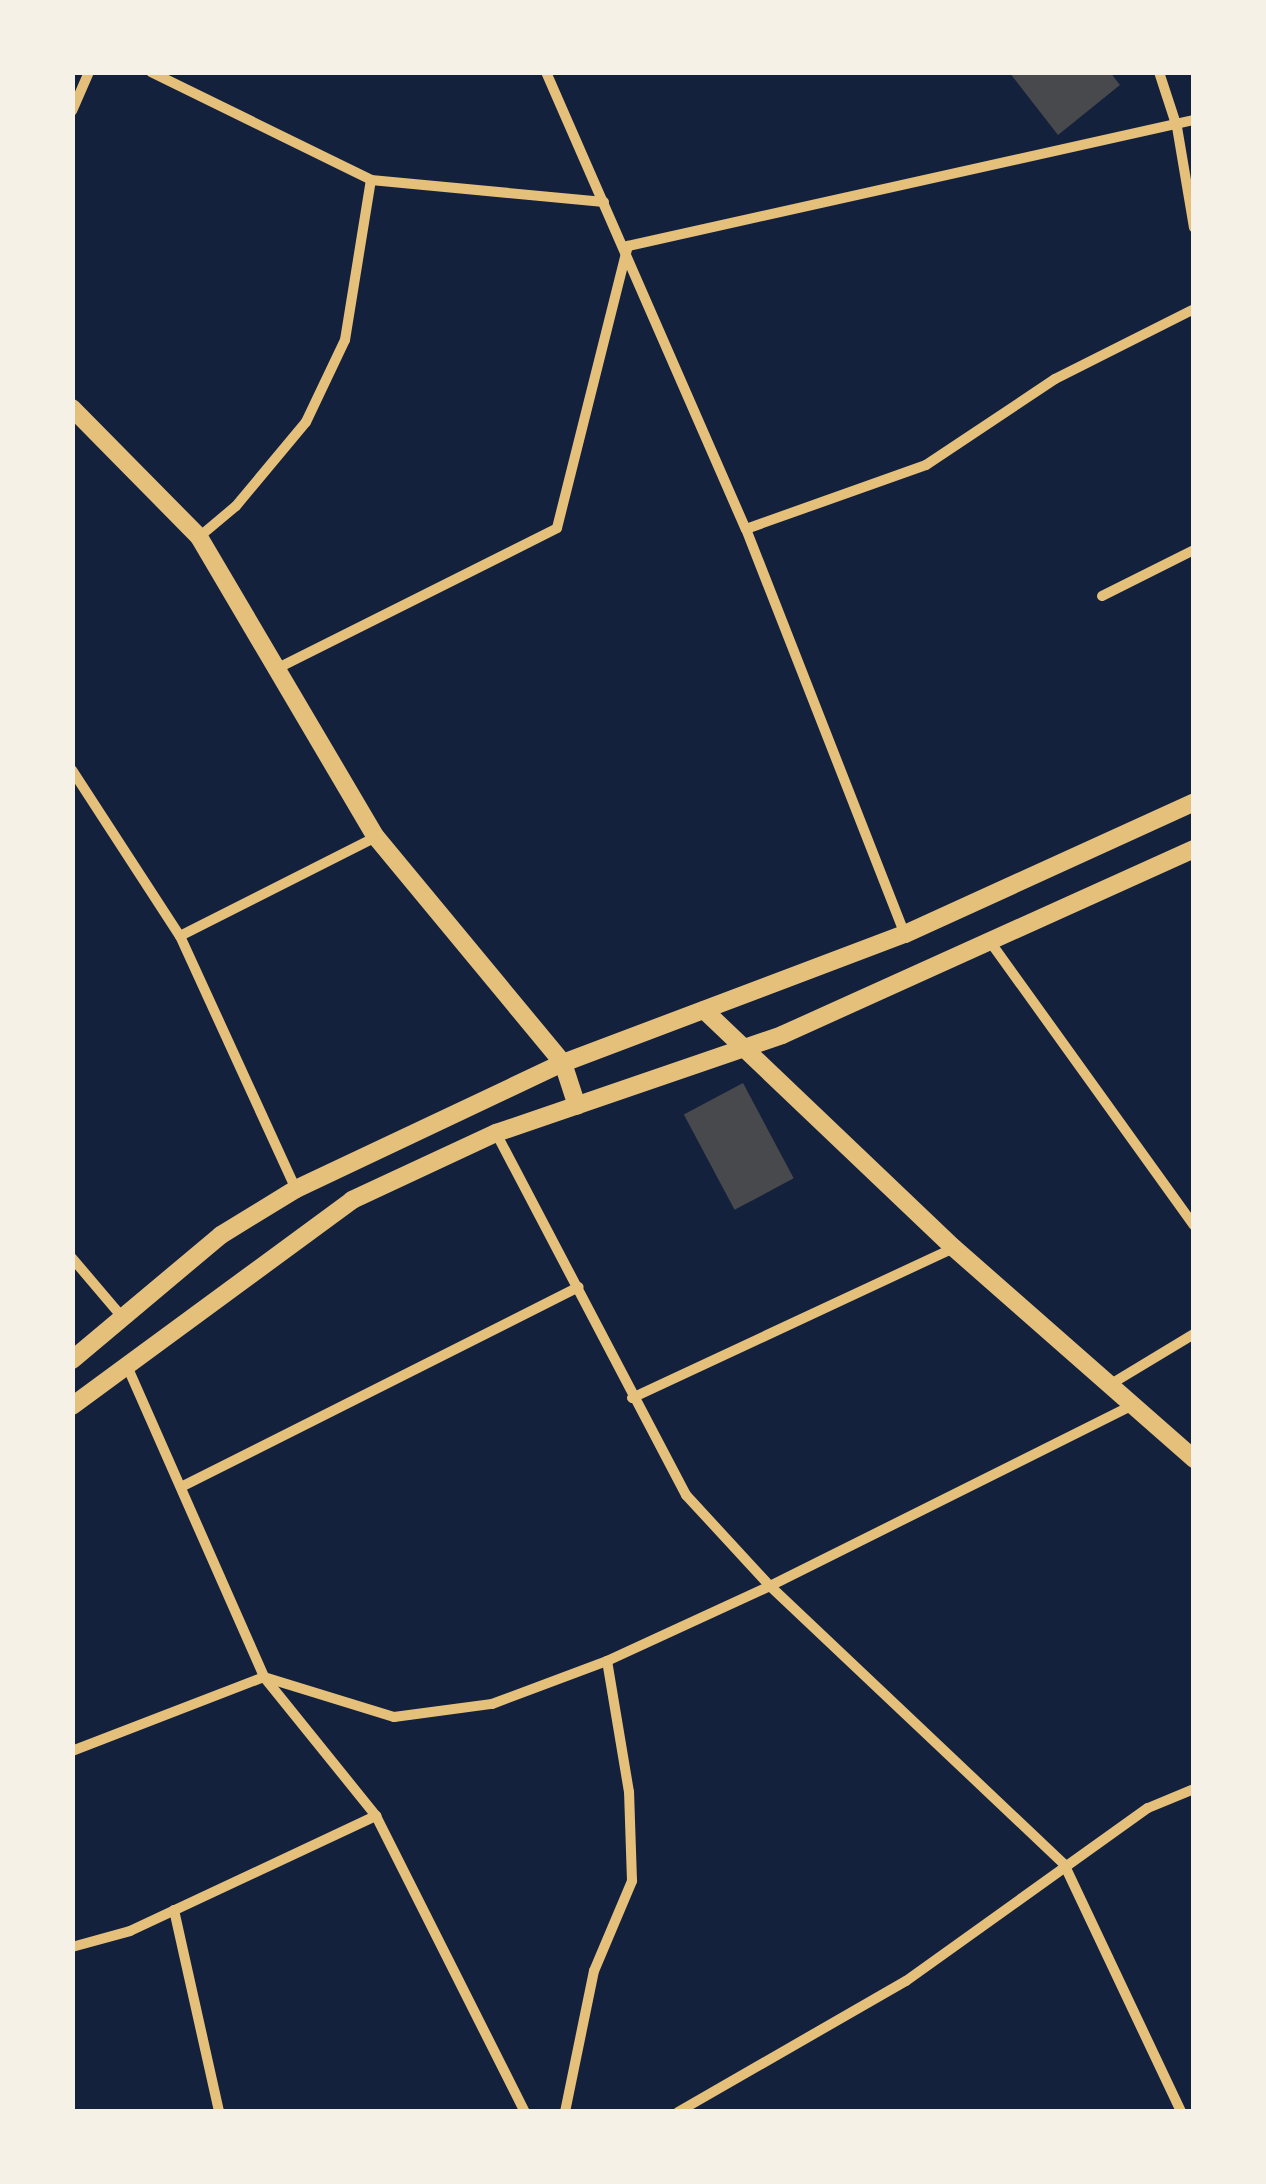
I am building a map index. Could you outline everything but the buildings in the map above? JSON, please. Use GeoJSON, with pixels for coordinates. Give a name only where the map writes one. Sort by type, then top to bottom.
{"type":"FeatureCollection","features":[{"type":"Feature","properties":{"kind":"street"},"geometry":{"type":"LineString","coordinates":[[72,111],[89,72]]}},
{"type":"Feature","properties":{"kind":"street"},"geometry":{"type":"LineString","coordinates":[[151,72],[371,180],[604,202]]}},
{"type":"Feature","properties":{"kind":"street"},"geometry":{"type":"LineString","coordinates":[[546,72],[628,246],[746,529],[904,934]]}},
{"type":"Feature","properties":{"kind":"street"},"geometry":{"type":"LineString","coordinates":[[1159,72],[1176,127],[1194,228]]}},
{"type":"Feature","properties":{"kind":"street"},"geometry":{"type":"LineString","coordinates":[[628,246],[1194,120]]}},
{"type":"Feature","properties":{"kind":"street"},"geometry":{"type":"LineString","coordinates":[[199,536],[236,506],[314,406],[345,340],[371,180]]}},
{"type":"Feature","properties":{"kind":"street"},"geometry":{"type":"LineString","coordinates":[[276,668],[557,528],[628,246]]}},
{"type":"Feature","properties":{"kind":"street"},"geometry":{"type":"LineString","coordinates":[[746,529],[926,465],[1056,379],[1194,308]]}},
{"type":"Feature","properties":{"kind":"street"},"geometry":{"type":"LineString","coordinates":[[72,408],[199,536],[376,837],[564,1063],[576,1106]]}},
{"type":"Feature","properties":{"kind":"street"},"geometry":{"type":"LineString","coordinates":[[1102,596],[1194,550]]}},
{"type":"Feature","properties":{"kind":"street"},"geometry":{"type":"LineString","coordinates":[[72,770],[180,936],[296,1189]]}},
{"type":"Feature","properties":{"kind":"street"},"geometry":{"type":"LineString","coordinates":[[72,1360],[125,1320],[221,1235],[296,1189],[564,1063],[904,934],[1194,802]]}},
{"type":"Feature","properties":{"kind":"street"},"geometry":{"type":"LineString","coordinates":[[180,936],[376,837]]}},
{"type":"Feature","properties":{"kind":"street"},"geometry":{"type":"LineString","coordinates":[[72,1406],[352,1200],[496,1133],[744,1049],[1194,849]]}},
{"type":"Feature","properties":{"kind":"street"},"geometry":{"type":"LineString","coordinates":[[991,942],[1194,1226]]}},
{"type":"Feature","properties":{"kind":"street"},"geometry":{"type":"LineString","coordinates":[[704,1010],[954,1248],[1194,1459]]}},
{"type":"Feature","properties":{"kind":"street"},"geometry":{"type":"LineString","coordinates":[[496,1133],[686,1495],[770,1586],[1064,1864],[1181,2112]]}},
{"type":"Feature","properties":{"kind":"street"},"geometry":{"type":"LineString","coordinates":[[632,1398],[954,1248]]}},
{"type":"Feature","properties":{"kind":"street"},"geometry":{"type":"LineString","coordinates":[[72,1258],[125,1320]]}},
{"type":"Feature","properties":{"kind":"street"},"geometry":{"type":"LineString","coordinates":[[180,1488],[580,1287]]}},
{"type":"Feature","properties":{"kind":"street"},"geometry":{"type":"LineString","coordinates":[[1111,1384],[1194,1334]]}},
{"type":"Feature","properties":{"kind":"street"},"geometry":{"type":"LineString","coordinates":[[127,1366],[264,1677],[376,1816],[525,2112]]}},
{"type":"Feature","properties":{"kind":"street"},"geometry":{"type":"LineString","coordinates":[[72,1751],[264,1677],[394,1717],[492,1704],[607,1661],[770,1586],[1133,1405]]}},
{"type":"Feature","properties":{"kind":"street"},"geometry":{"type":"LineString","coordinates":[[565,2112],[594,1971],[632,1881],[629,1792],[607,1661]]}},
{"type":"Feature","properties":{"kind":"street"},"geometry":{"type":"LineString","coordinates":[[678,2112],[906,1981],[1064,1864],[1148,1808],[1194,1788]]}},
{"type":"Feature","properties":{"kind":"street"},"geometry":{"type":"LineString","coordinates":[[72,1947],[174,1910],[376,1816]]}},
{"type":"Feature","properties":{"kind":"street"},"geometry":{"type":"LineString","coordinates":[[174,1910],[219,2112]]}}]}
